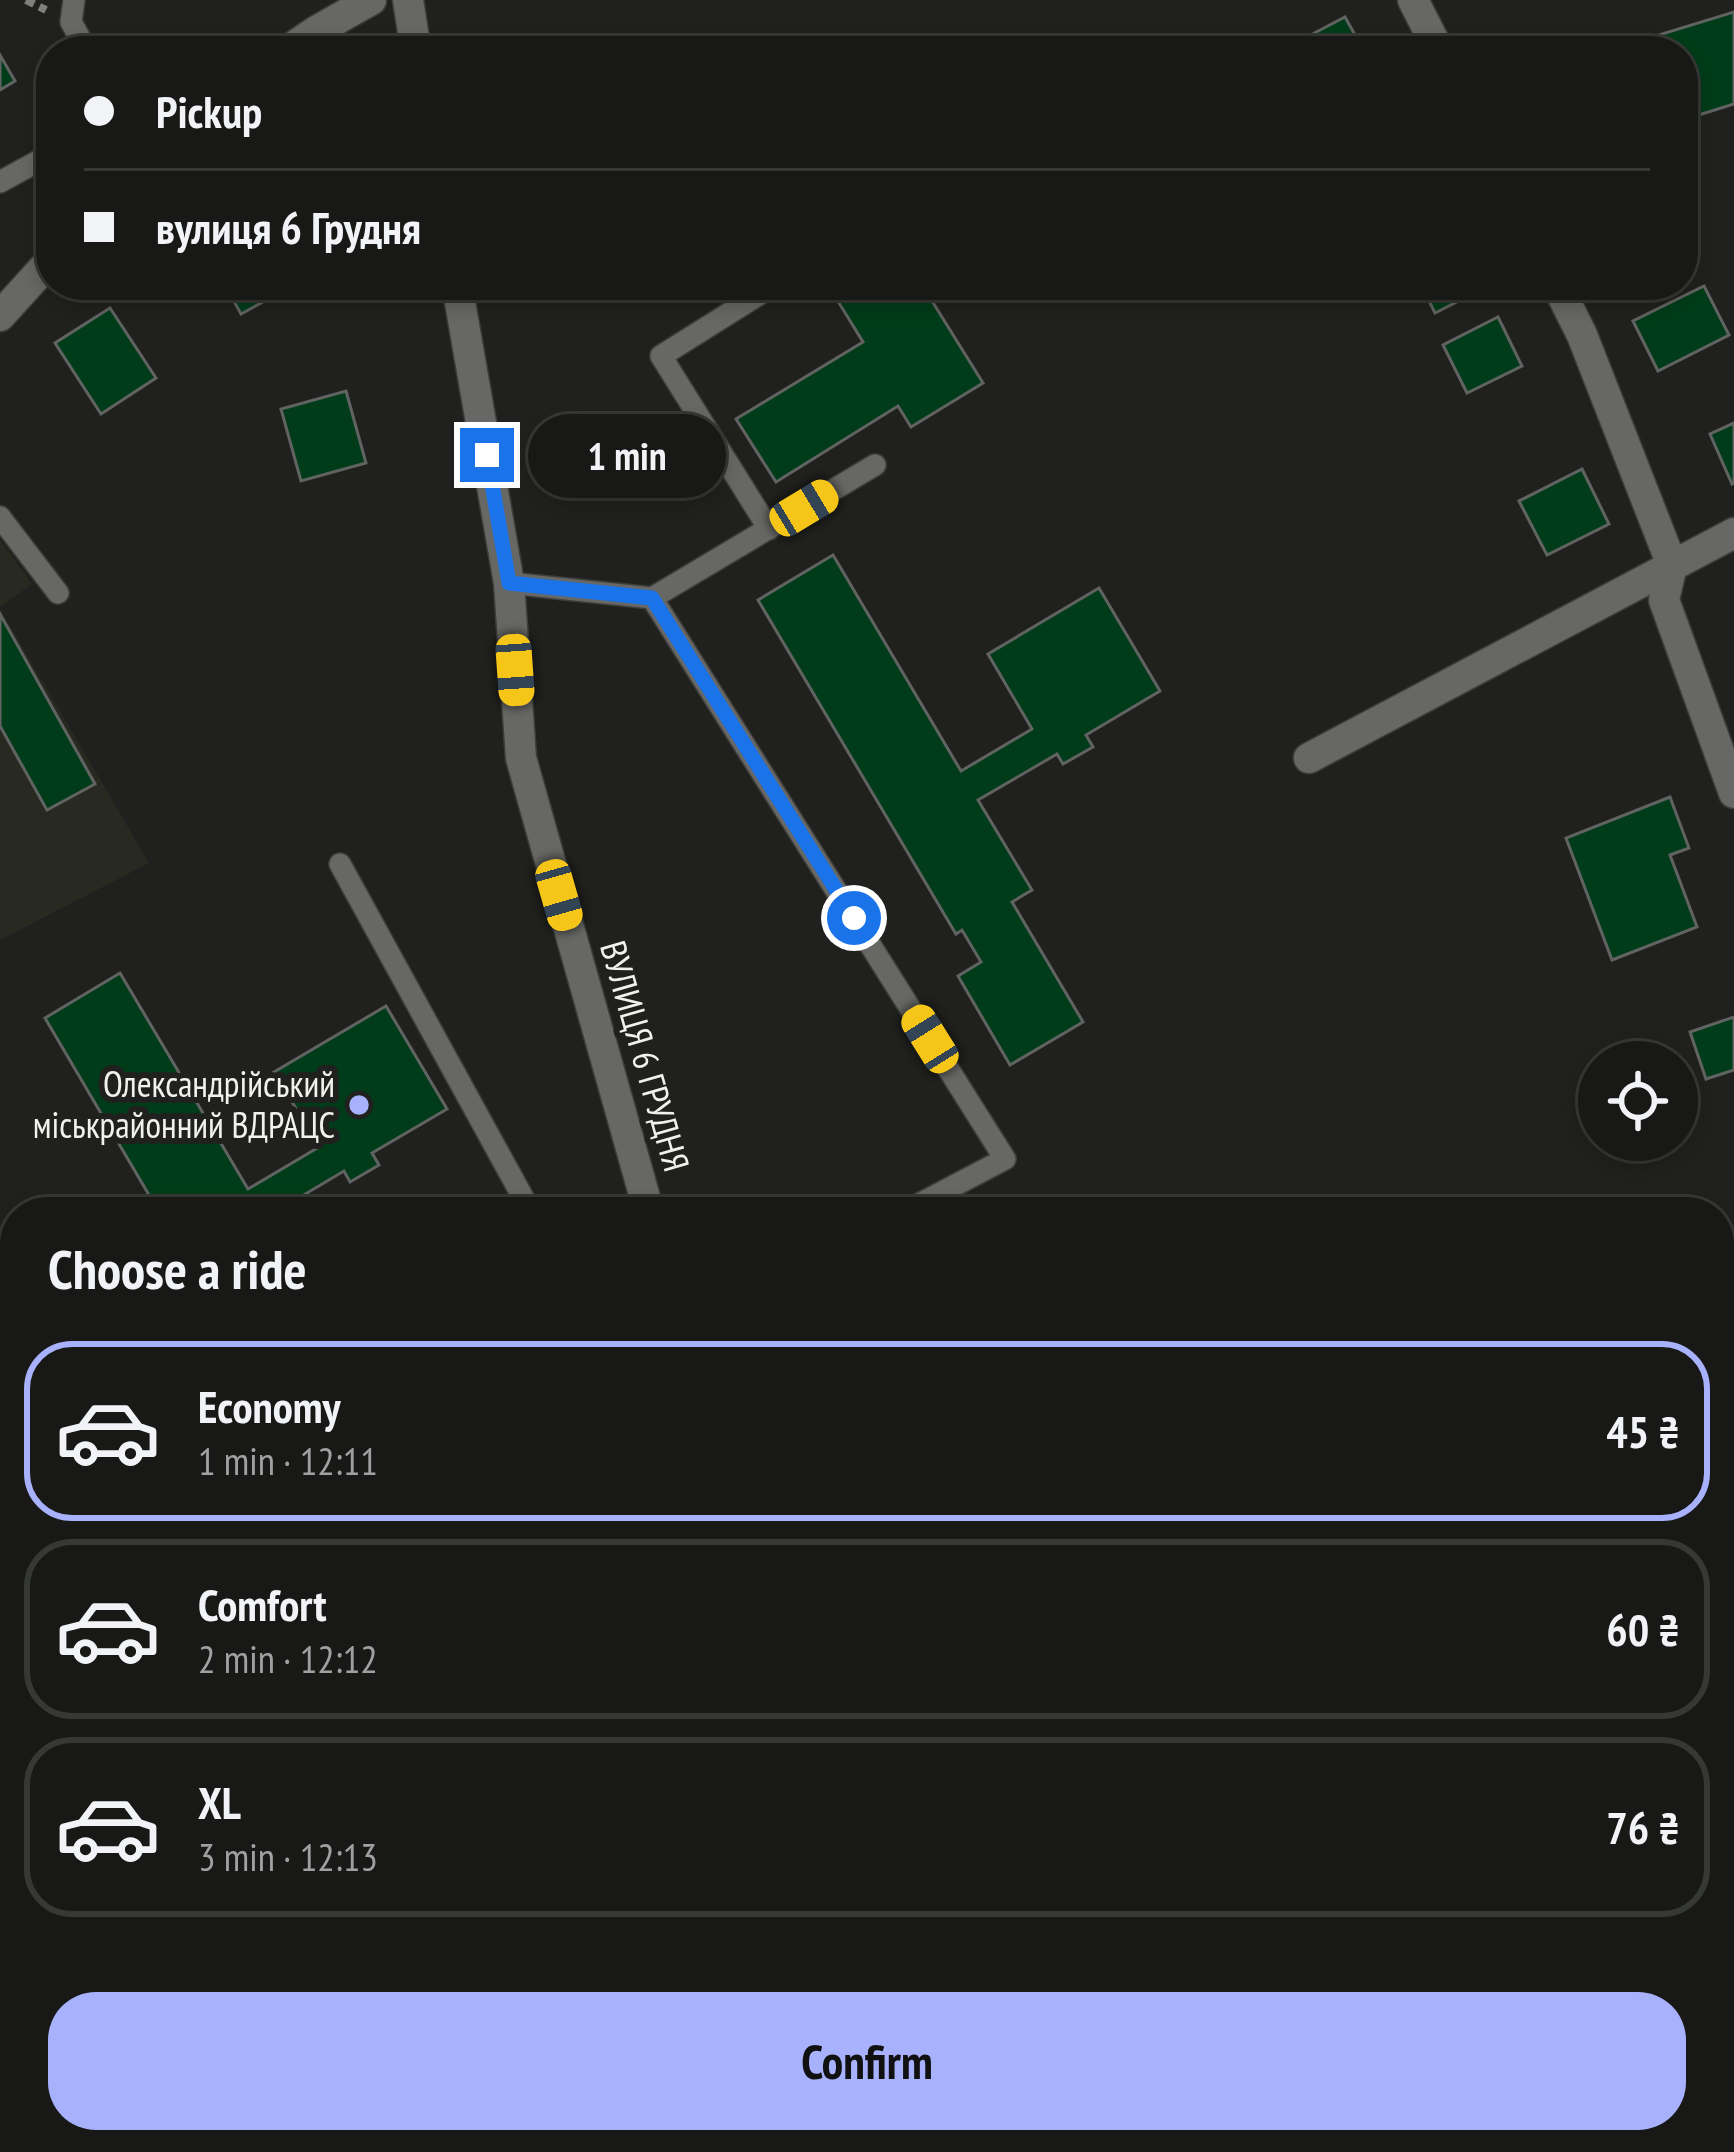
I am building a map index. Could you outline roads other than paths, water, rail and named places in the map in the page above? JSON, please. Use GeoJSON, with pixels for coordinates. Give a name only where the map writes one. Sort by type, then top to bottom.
{"type":"FeatureCollection","features":[{"type":"Feature","properties":{"kind":"street"},"geometry":{"type":"LineString","coordinates":[[311,36],[371,0]]}},
{"type":"Feature","properties":{"kind":"street"},"geometry":{"type":"LineString","coordinates":[[408,0],[420,36]]}},
{"type":"Feature","properties":{"kind":"street"},"geometry":{"type":"LineString","coordinates":[[1413,0],[1431,36]]}},
{"type":"Feature","properties":{"kind":"street"},"geometry":{"type":"LineString","coordinates":[[0,316],[36,276]]}},
{"type":"Feature","properties":{"kind":"street","name":"ВУЛИЦЯ 6 ГРУДНЯ"},"geometry":{"type":"LineString","coordinates":[[460,300],[509,583],[520,758],[645,1197]]}},
{"type":"Feature","properties":{"kind":"street"},"geometry":{"type":"LineString","coordinates":[[1564,300],[1672,565],[1664,600],[1734,793]]}},
{"type":"Feature","properties":{"kind":"street"},"geometry":{"type":"LineString","coordinates":[[1309,758],[1734,533]]}},
{"type":"Feature","properties":{"kind":"lane"},"geometry":{"type":"LineString","coordinates":[[74,0],[71,22],[79,36]]}},
{"type":"Feature","properties":{"kind":"lane"},"geometry":{"type":"LineString","coordinates":[[0,182],[36,162]]}},
{"type":"Feature","properties":{"kind":"lane"},"geometry":{"type":"LineString","coordinates":[[750,300],[661,356],[769,529]]}},
{"type":"Feature","properties":{"kind":"lane"},"geometry":{"type":"LineString","coordinates":[[509,583],[652,598],[875,465]]}},
{"type":"Feature","properties":{"kind":"lane"},"geometry":{"type":"LineString","coordinates":[[0,517],[58,593]]}},
{"type":"Feature","properties":{"kind":"lane"},"geometry":{"type":"LineString","coordinates":[[652,598],[1005,1159],[933,1197]]}},
{"type":"Feature","properties":{"kind":"lane"},"geometry":{"type":"LineString","coordinates":[[340,865],[523,1197]]}},
{"type":"Feature","properties":{"kind":"place","name":"Олександрійський міськрайонний ВДРАЦС"},"geometry":{"type":"Point","coordinates":[359,1105]}}]}
